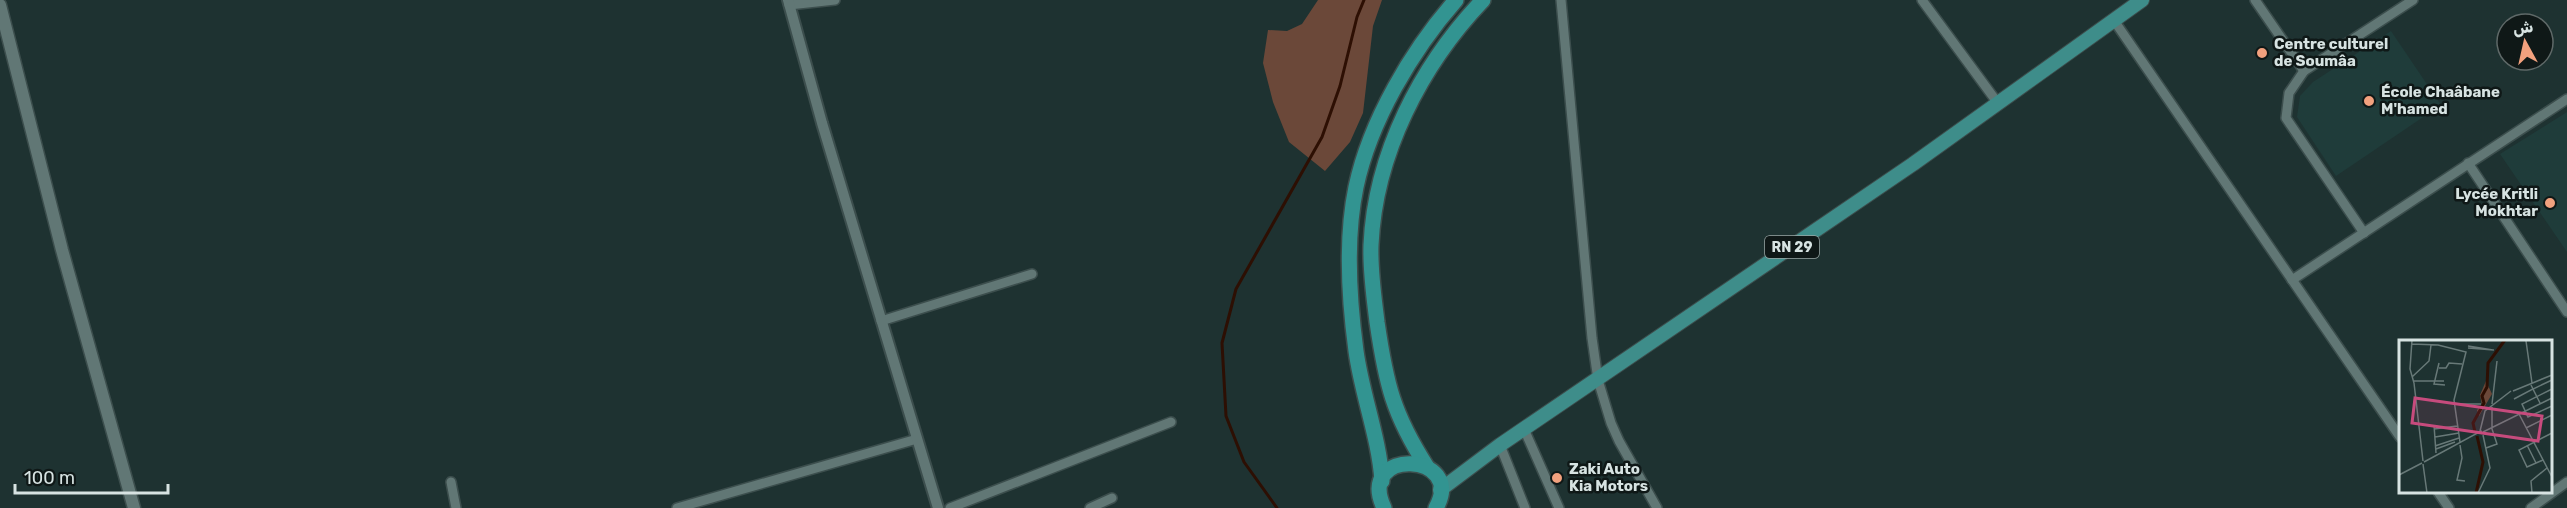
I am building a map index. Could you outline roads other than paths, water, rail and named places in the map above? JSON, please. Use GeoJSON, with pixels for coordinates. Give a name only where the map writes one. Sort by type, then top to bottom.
{"type":"FeatureCollection","features":[{"type":"Feature","properties":{"kind":"highway"},"geometry":{"type":"LineString","coordinates":[[1384,508],[1380,495],[1382,481],[1379,453],[1358,362],[1352,308],[1350,240],[1356,188],[1363,164],[1394,88],[1434,25],[1456,0]]}},
{"type":"Feature","properties":{"kind":"highway"},"geometry":{"type":"LineString","coordinates":[[1436,508],[1440,490],[1436,477],[1427,467],[1397,414],[1387,384],[1372,285],[1371,244],[1390,149],[1410,103],[1435,59],[1465,18],[1483,0]]}},
{"type":"Feature","properties":{"kind":"highway"},"geometry":{"type":"LineString","coordinates":[[1382,481],[1390,470],[1401,464],[1415,462],[1427,467]]}},
{"type":"Feature","properties":{"kind":"main road","name":"RN 29"},"geometry":{"type":"LineString","coordinates":[[1440,490],[1524,429],[1913,164],[2142,0]]}},
{"type":"Feature","properties":{"kind":"main road"},"geometry":{"type":"LineString","coordinates":[[0,5],[62,250],[134,508]]}},
{"type":"Feature","properties":{"kind":"street"},"geometry":{"type":"LineString","coordinates":[[836,0],[788,3],[938,508]]}},
{"type":"Feature","properties":{"kind":"street"},"geometry":{"type":"LineString","coordinates":[[1561,0],[1592,338],[1598,380],[1619,441],[1657,508]]}},
{"type":"Feature","properties":{"kind":"street"},"geometry":{"type":"LineString","coordinates":[[1922,0],[1997,102]]}},
{"type":"Feature","properties":{"kind":"street"},"geometry":{"type":"LineString","coordinates":[[2255,0],[2304,71]]}},
{"type":"Feature","properties":{"kind":"street"},"geometry":{"type":"LineString","coordinates":[[2364,233],[2286,118],[2289,93],[2304,71],[2413,0]]}},
{"type":"Feature","properties":{"kind":"street"},"geometry":{"type":"LineString","coordinates":[[2113,19],[2399,436]]}},
{"type":"Feature","properties":{"kind":"street"},"geometry":{"type":"LineString","coordinates":[[2292,280],[2567,99]]}},
{"type":"Feature","properties":{"kind":"street"},"geometry":{"type":"LineString","coordinates":[[2468,163],[2567,312]]}},
{"type":"Feature","properties":{"kind":"street"},"geometry":{"type":"LineString","coordinates":[[881,321],[1032,274]]}},
{"type":"Feature","properties":{"kind":"street"},"geometry":{"type":"LineString","coordinates":[[950,508],[1170,422]]}},
{"type":"Feature","properties":{"kind":"street"},"geometry":{"type":"LineString","coordinates":[[1524,429],[1559,508]]}},
{"type":"Feature","properties":{"kind":"street"},"geometry":{"type":"LineString","coordinates":[[677,508],[917,439]]}},
{"type":"Feature","properties":{"kind":"street"},"geometry":{"type":"LineString","coordinates":[[1500,446],[1525,508]]}},
{"type":"Feature","properties":{"kind":"street"},"geometry":{"type":"LineString","coordinates":[[451,482],[456,508]]}},
{"type":"Feature","properties":{"kind":"street"},"geometry":{"type":"LineString","coordinates":[[2552,493],[2567,482]]}},
{"type":"Feature","properties":{"kind":"street"},"geometry":{"type":"LineString","coordinates":[[2439,493],[2449,508]]}},
{"type":"Feature","properties":{"kind":"street"},"geometry":{"type":"LineString","coordinates":[[2531,508],[2552,493]]}},
{"type":"Feature","properties":{"kind":"street"},"geometry":{"type":"LineString","coordinates":[[1090,508],[1112,498]]}},
{"type":"Feature","properties":{"kind":"waterway"},"geometry":{"type":"LineString","coordinates":[[1277,508],[1244,462],[1226,416],[1222,343],[1236,289],[1322,137],[1340,86],[1357,17],[1364,0]]}},
{"type":"Feature","properties":{"kind":"place","name":"Centre culturel de Soumâa"},"geometry":{"type":"Point","coordinates":[2262,53]}},
{"type":"Feature","properties":{"kind":"place","name":"École Chaâbane M'hamed"},"geometry":{"type":"Point","coordinates":[2369,101]}},
{"type":"Feature","properties":{"kind":"place","name":"Lycée Kritli Mokhtar"},"geometry":{"type":"Point","coordinates":[2550,203]}},
{"type":"Feature","properties":{"kind":"place","name":"Zaki Auto Kia Motors"},"geometry":{"type":"Point","coordinates":[1557,478]}}]}
